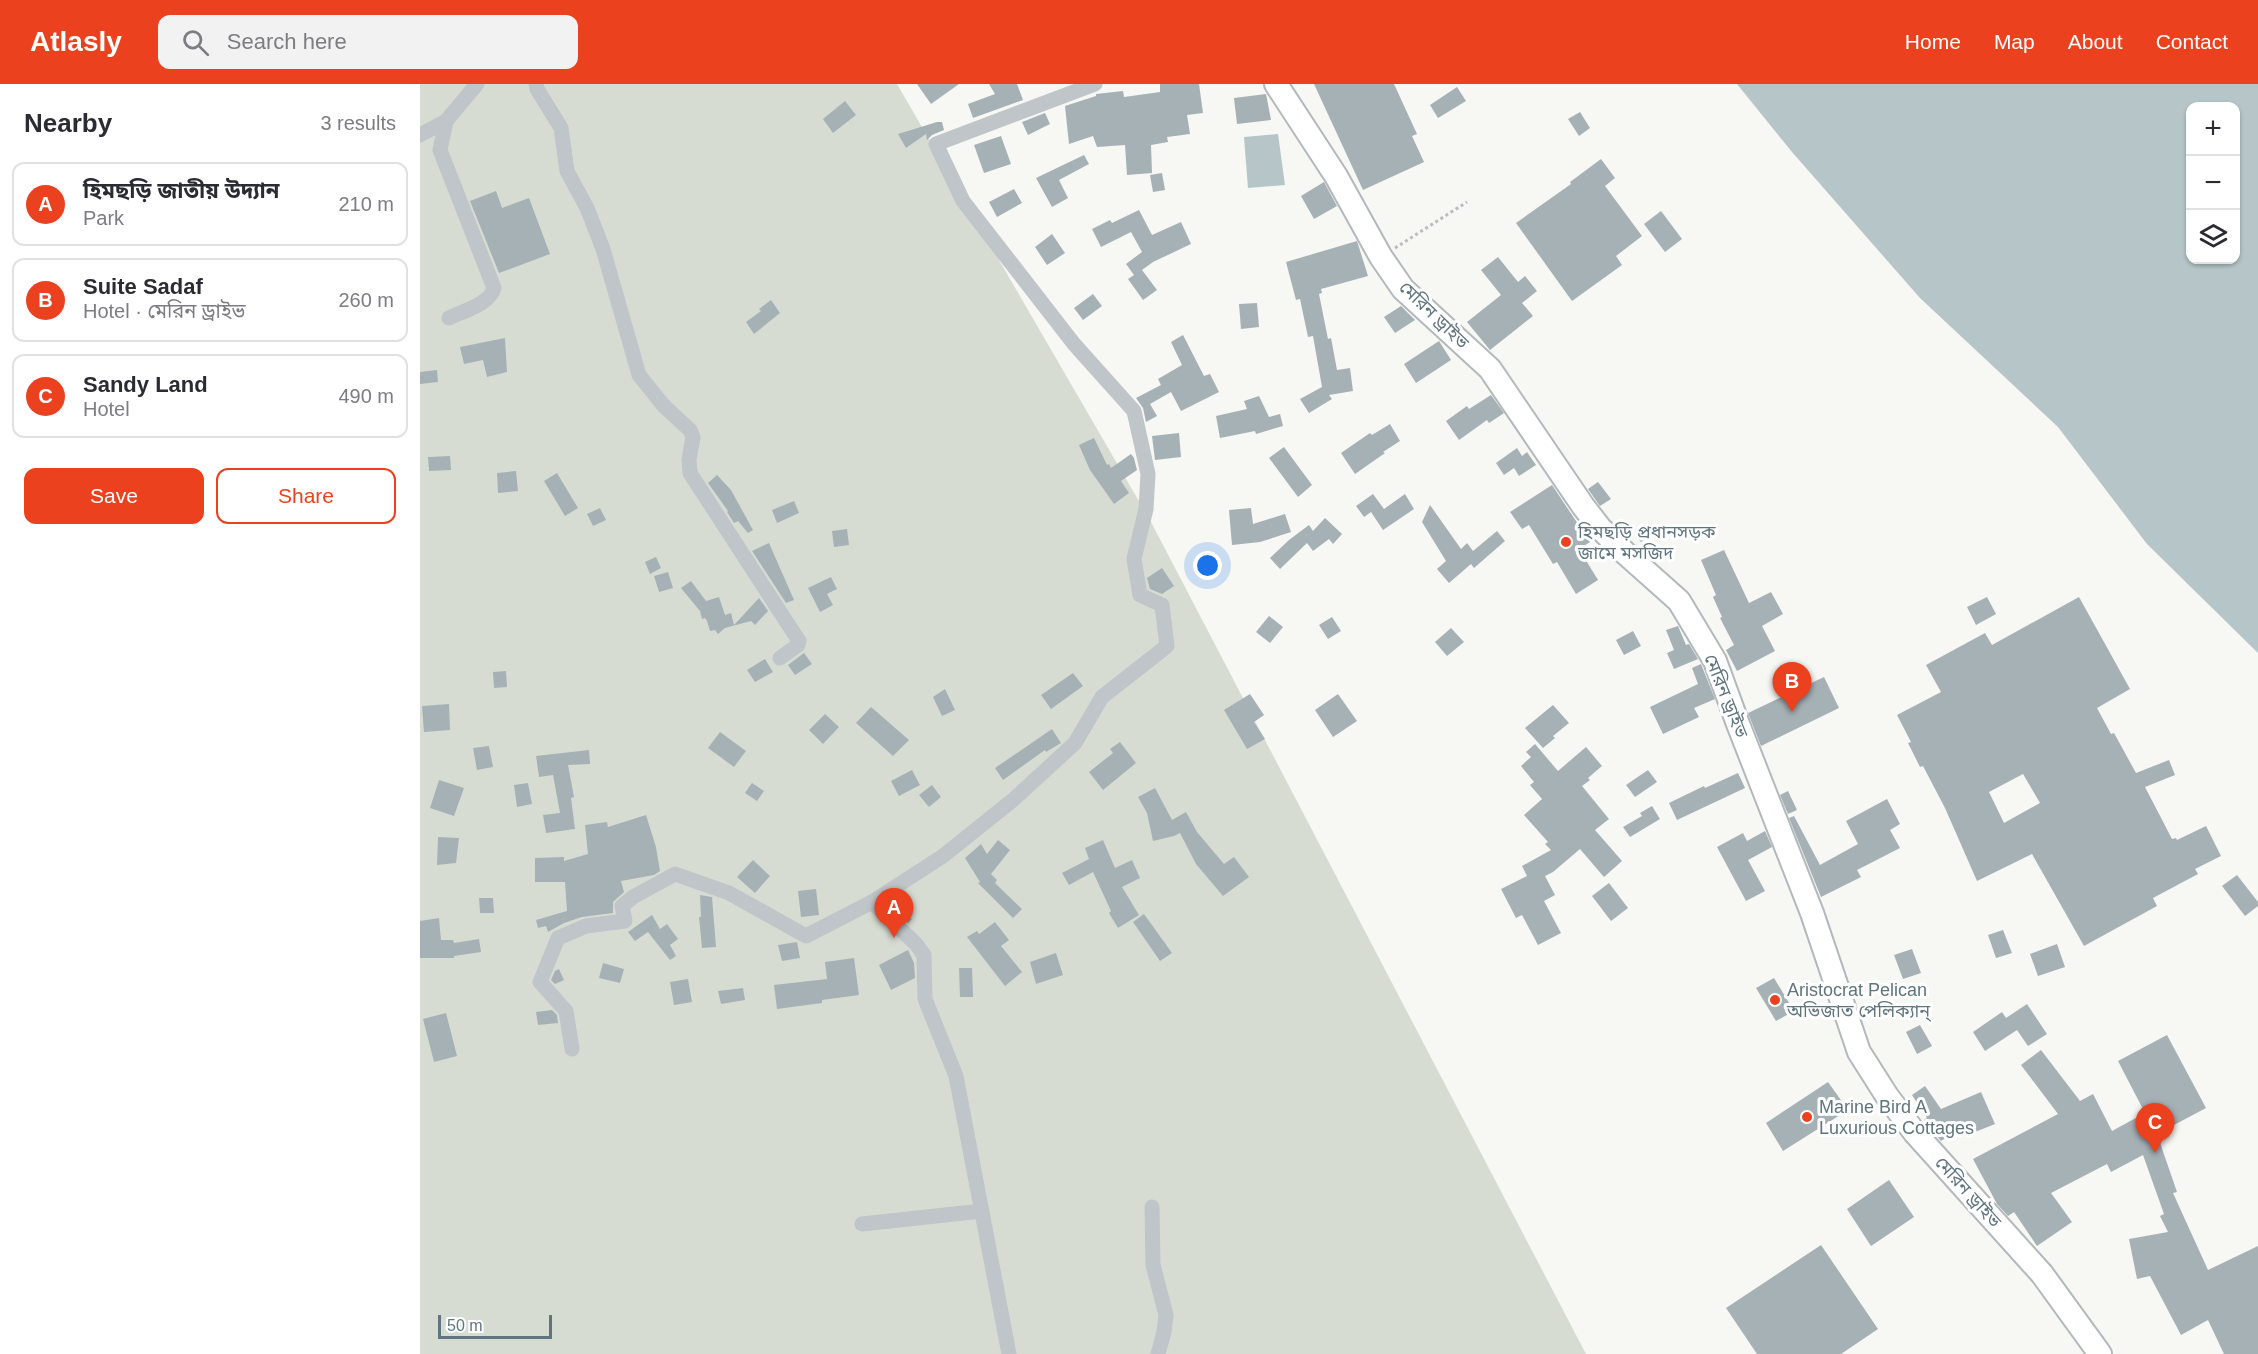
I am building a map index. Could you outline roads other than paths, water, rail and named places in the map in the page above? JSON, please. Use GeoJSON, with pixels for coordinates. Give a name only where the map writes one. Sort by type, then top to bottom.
{"type":"FeatureCollection","features":[{"type":"Feature","properties":{"kind":"main road","name":"মেরিন ড্রাইভ"},"geometry":{"type":"LineString","coordinates":[[1276,84],[1336,176],[1381,257],[1403,289],[1490,369],[1583,506],[1624,552],[1679,601],[1715,661],[1812,913],[1859,1052],[1887,1096],[1915,1133],[2042,1274],[2100,1354]]}},
{"type":"Feature","properties":{"kind":"street"},"geometry":{"type":"LineString","coordinates":[[420,135],[446,121],[477,84]]}},
{"type":"Feature","properties":{"kind":"street"},"geometry":{"type":"LineString","coordinates":[[536,84],[561,128],[567,171],[587,208],[603,249],[639,375],[664,406],[690,430],[693,436],[689,460],[690,473],[797,638],[798,645],[780,658]]}},
{"type":"Feature","properties":{"kind":"street"},"geometry":{"type":"LineString","coordinates":[[572,1049],[566,1011],[540,982],[558,938],[586,926],[626,921],[622,906],[633,897],[675,874],[729,893],[806,936],[872,902],[943,856],[1014,799],[1075,743],[1102,698],[1167,646],[1162,605],[1140,595],[1134,559],[1146,509],[1148,474],[1134,411],[1074,344],[963,201],[936,144],[1095,84]]}},
{"type":"Feature","properties":{"kind":"street"},"geometry":{"type":"LineString","coordinates":[[446,121],[440,150],[494,288],[492,294],[484,301],[449,318]]}},
{"type":"Feature","properties":{"kind":"street"},"geometry":{"type":"LineString","coordinates":[[872,902],[916,944],[924,955],[925,999],[956,1076],[1009,1354]]}},
{"type":"Feature","properties":{"kind":"street"},"geometry":{"type":"LineString","coordinates":[[1152,1207],[1153,1265],[1166,1316],[1158,1354]]}},
{"type":"Feature","properties":{"kind":"street"},"geometry":{"type":"LineString","coordinates":[[862,1224],[982,1211]]}},
{"type":"Feature","properties":{"kind":"place","name":"হিমছড়ি প্রধানসড়ক জামে মসজিদ"},"geometry":{"type":"Point","coordinates":[1566,542]}},
{"type":"Feature","properties":{"kind":"place","name":"Suite Sadaf"},"geometry":{"type":"Point","coordinates":[1792,712]}},
{"type":"Feature","properties":{"kind":"place","name":"হিমছড়ি জাতীয় উদ্যান"},"geometry":{"type":"Point","coordinates":[894,938]}},
{"type":"Feature","properties":{"kind":"place","name":"Aristocrat Pelican অভিজাত পেলিক্যান্"},"geometry":{"type":"Point","coordinates":[1775,1000]}},
{"type":"Feature","properties":{"kind":"place","name":"Marine Bird A Luxurious Cottages"},"geometry":{"type":"Point","coordinates":[1807,1117]}},
{"type":"Feature","properties":{"kind":"place","name":"Sandy Land"},"geometry":{"type":"Point","coordinates":[2155,1153]}}]}
